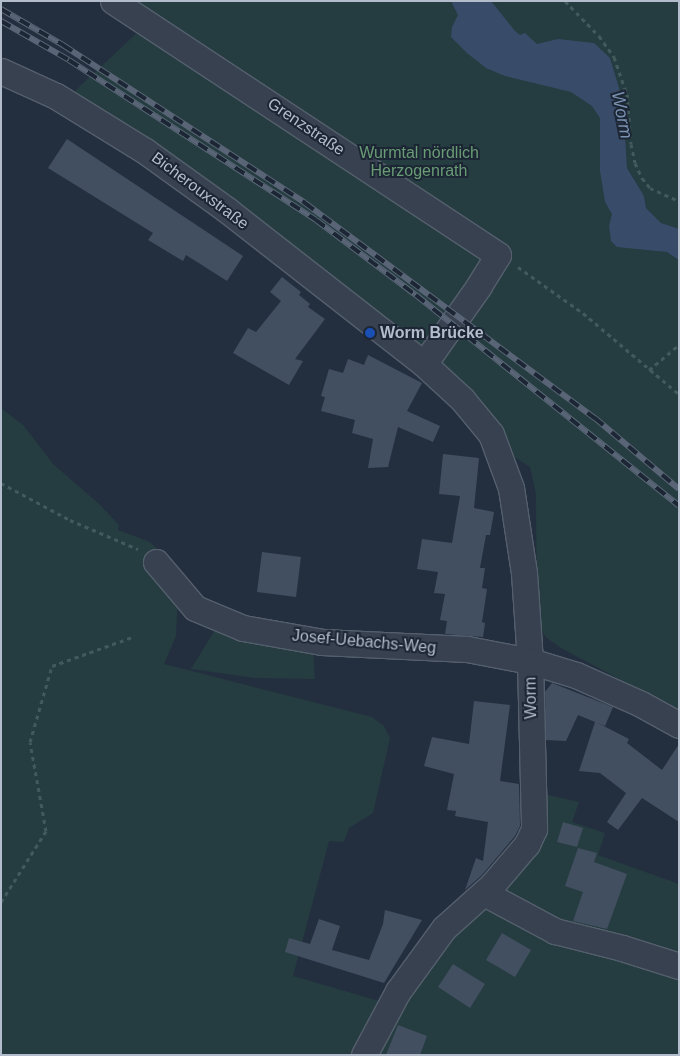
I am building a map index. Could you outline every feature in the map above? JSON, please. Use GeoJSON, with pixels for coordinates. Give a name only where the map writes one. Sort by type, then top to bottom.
{"type":"FeatureCollection","features":[{"type":"Feature","properties":{"kind":"street","name":"Grenzstraße"},"geometry":{"type":"LineString","coordinates":[[113,1],[498,255]]}},
{"type":"Feature","properties":{"kind":"street","name":"Bicherouxstraße"},"geometry":{"type":"LineString","coordinates":[[1,71],[56,96],[146,151],[227,210],[384,334]]}},
{"type":"Feature","properties":{"kind":"street"},"geometry":{"type":"LineString","coordinates":[[424,364],[479,286],[498,255]]}},
{"type":"Feature","properties":{"kind":"street","name":"Worm"},"geometry":{"type":"LineString","coordinates":[[364,1055],[398,991],[444,928],[484,892],[527,844],[534,829],[530,661],[524,573],[510,488],[491,434],[462,399],[424,364],[384,334]]}},
{"type":"Feature","properties":{"kind":"street","name":"Josef-Uebachs-Weg"},"geometry":{"type":"LineString","coordinates":[[156,562],[195,608],[242,628],[322,642],[467,650],[530,661],[576,675],[640,704],[679,725]]}},
{"type":"Feature","properties":{"kind":"street"},"geometry":{"type":"LineString","coordinates":[[484,892],[555,931],[622,948],[679,966]]}},
{"type":"Feature","properties":{"kind":"path"},"geometry":{"type":"LineString","coordinates":[[565,1],[599,36],[614,57],[628,94],[631,144],[635,162],[642,178],[650,188],[679,201]]}},
{"type":"Feature","properties":{"kind":"path"},"geometry":{"type":"LineString","coordinates":[[498,255],[540,280],[583,313],[679,394]]}},
{"type":"Feature","properties":{"kind":"path"},"geometry":{"type":"LineString","coordinates":[[649,370],[679,345]]}},
{"type":"Feature","properties":{"kind":"path"},"geometry":{"type":"LineString","coordinates":[[1,483],[70,520],[135,547],[156,562]]}},
{"type":"Feature","properties":{"kind":"path"},"geometry":{"type":"LineString","coordinates":[[1,902],[46,831],[30,742],[52,666],[135,636]]}},
{"type":"Feature","properties":{"kind":"green space","name":"Wurmtal nördlich Herzogenrath"},"geometry":{"type":"Polygon","coordinates":[[[127,1],[679,1],[679,711],[561,648],[547,638],[537,625],[536,495],[530,467],[499,447],[460,404],[255,237],[62,108],[80,86],[153,18],[127,1]],[[610,58],[600,118],[605,202],[612,214],[658,221],[646,208],[644,196],[627,168],[623,101],[610,58]]]}},
{"type":"Feature","properties":{"kind":"green space"},"geometry":{"type":"Polygon","coordinates":[[[1,408],[24,426],[53,464],[98,503],[119,525],[118,530],[150,542],[179,570],[176,636],[164,664],[372,717],[384,726],[390,738],[373,813],[349,828],[344,842],[329,841],[293,976],[379,1001],[350,1055],[1,1055],[1,408]]]}},
{"type":"Feature","properties":{"kind":"green space"},"geometry":{"type":"Polygon","coordinates":[[[218,625],[313,646],[315,679],[255,678],[191,669],[218,625]]]}},
{"type":"Feature","properties":{"kind":"green space"},"geometry":{"type":"Polygon","coordinates":[[[544,794],[579,802],[572,822],[605,833],[598,855],[679,884],[679,1055],[373,1055],[413,971],[517,863],[544,794]]]}},
{"type":"Feature","properties":{"kind":"water"},"geometry":{"type":"Polygon","coordinates":[[[451,1],[491,1],[515,31],[520,35],[525,33],[537,44],[558,39],[594,43],[610,58],[623,101],[627,168],[644,196],[646,208],[661,223],[679,229],[679,260],[667,252],[617,247],[611,241],[609,226],[612,214],[605,202],[600,171],[600,118],[592,106],[571,92],[505,76],[486,68],[451,37],[452,27],[458,15],[451,1]]]}},
{"type":"Feature","properties":{"kind":"building"},"geometry":{"type":"Polygon","coordinates":[[[67,139],[243,256],[227,281],[186,255],[183,261],[148,240],[153,233],[48,168],[67,139]]]}},
{"type":"Feature","properties":{"kind":"building"},"geometry":{"type":"Polygon","coordinates":[[[282,277],[301,292],[299,295],[310,304],[308,307],[325,319],[295,359],[303,361],[289,385],[233,353],[248,328],[256,332],[281,301],[270,292],[282,277]]]}},
{"type":"Feature","properties":{"kind":"building"},"geometry":{"type":"Polygon","coordinates":[[[368,355],[422,383],[407,411],[440,426],[433,442],[398,427],[388,467],[368,468],[373,439],[352,433],[355,420],[321,411],[325,397],[321,396],[329,369],[343,373],[348,359],[364,365],[368,355]]]}},
{"type":"Feature","properties":{"kind":"building"},"geometry":{"type":"Polygon","coordinates":[[[443,454],[479,458],[474,508],[494,512],[490,535],[486,535],[480,568],[485,568],[482,588],[487,589],[482,622],[485,623],[483,637],[445,634],[447,621],[440,620],[445,594],[434,593],[438,572],[417,569],[422,539],[452,543],[460,496],[439,494],[443,454]]]}},
{"type":"Feature","properties":{"kind":"building"},"geometry":{"type":"Polygon","coordinates":[[[262,552],[301,557],[296,597],[257,592],[262,552]]]}},
{"type":"Feature","properties":{"kind":"building"},"geometry":{"type":"Polygon","coordinates":[[[552,683],[613,707],[605,726],[598,723],[629,739],[627,743],[662,770],[679,744],[679,822],[642,798],[618,830],[607,822],[626,793],[600,773],[579,771],[595,722],[578,715],[566,741],[546,740],[545,692],[552,683]]]}},
{"type":"Feature","properties":{"kind":"building"},"geometry":{"type":"Polygon","coordinates":[[[474,701],[510,705],[500,781],[519,784],[520,826],[515,836],[482,875],[465,890],[476,858],[483,861],[488,822],[455,816],[456,811],[447,810],[454,774],[424,766],[432,737],[469,744],[474,701]]]}},
{"type":"Feature","properties":{"kind":"building"},"geometry":{"type":"Polygon","coordinates":[[[563,822],[583,828],[577,847],[557,842],[563,822]]]}},
{"type":"Feature","properties":{"kind":"building"},"geometry":{"type":"Polygon","coordinates":[[[578,848],[597,853],[594,862],[627,874],[607,929],[573,921],[583,892],[565,886],[578,848]]]}},
{"type":"Feature","properties":{"kind":"building"},"geometry":{"type":"Polygon","coordinates":[[[385,910],[422,920],[384,983],[285,952],[289,938],[310,944],[319,919],[340,926],[332,950],[369,960],[383,924],[385,910]]]}},
{"type":"Feature","properties":{"kind":"building"},"geometry":{"type":"Polygon","coordinates":[[[502,933],[531,950],[515,977],[486,960],[502,933]]]}},
{"type":"Feature","properties":{"kind":"building"},"geometry":{"type":"Polygon","coordinates":[[[453,964],[485,984],[470,1008],[438,987],[453,964]]]}},
{"type":"Feature","properties":{"kind":"building"},"geometry":{"type":"Polygon","coordinates":[[[398,1025],[427,1036],[420,1055],[386,1055],[398,1025]]]}},
{"type":"Feature","properties":{"kind":"railway"},"geometry":{"type":"LineString","coordinates":[[1,9],[63,45],[305,203],[595,418],[679,489]]}},
{"type":"Feature","properties":{"kind":"railway"},"geometry":{"type":"LineString","coordinates":[[1,21],[69,60],[316,220],[416,295],[679,506]]}},
{"type":"Feature","properties":{"kind":"place","name":"Worm Brücke"},"geometry":{"type":"Point","coordinates":[370,333]}}]}
